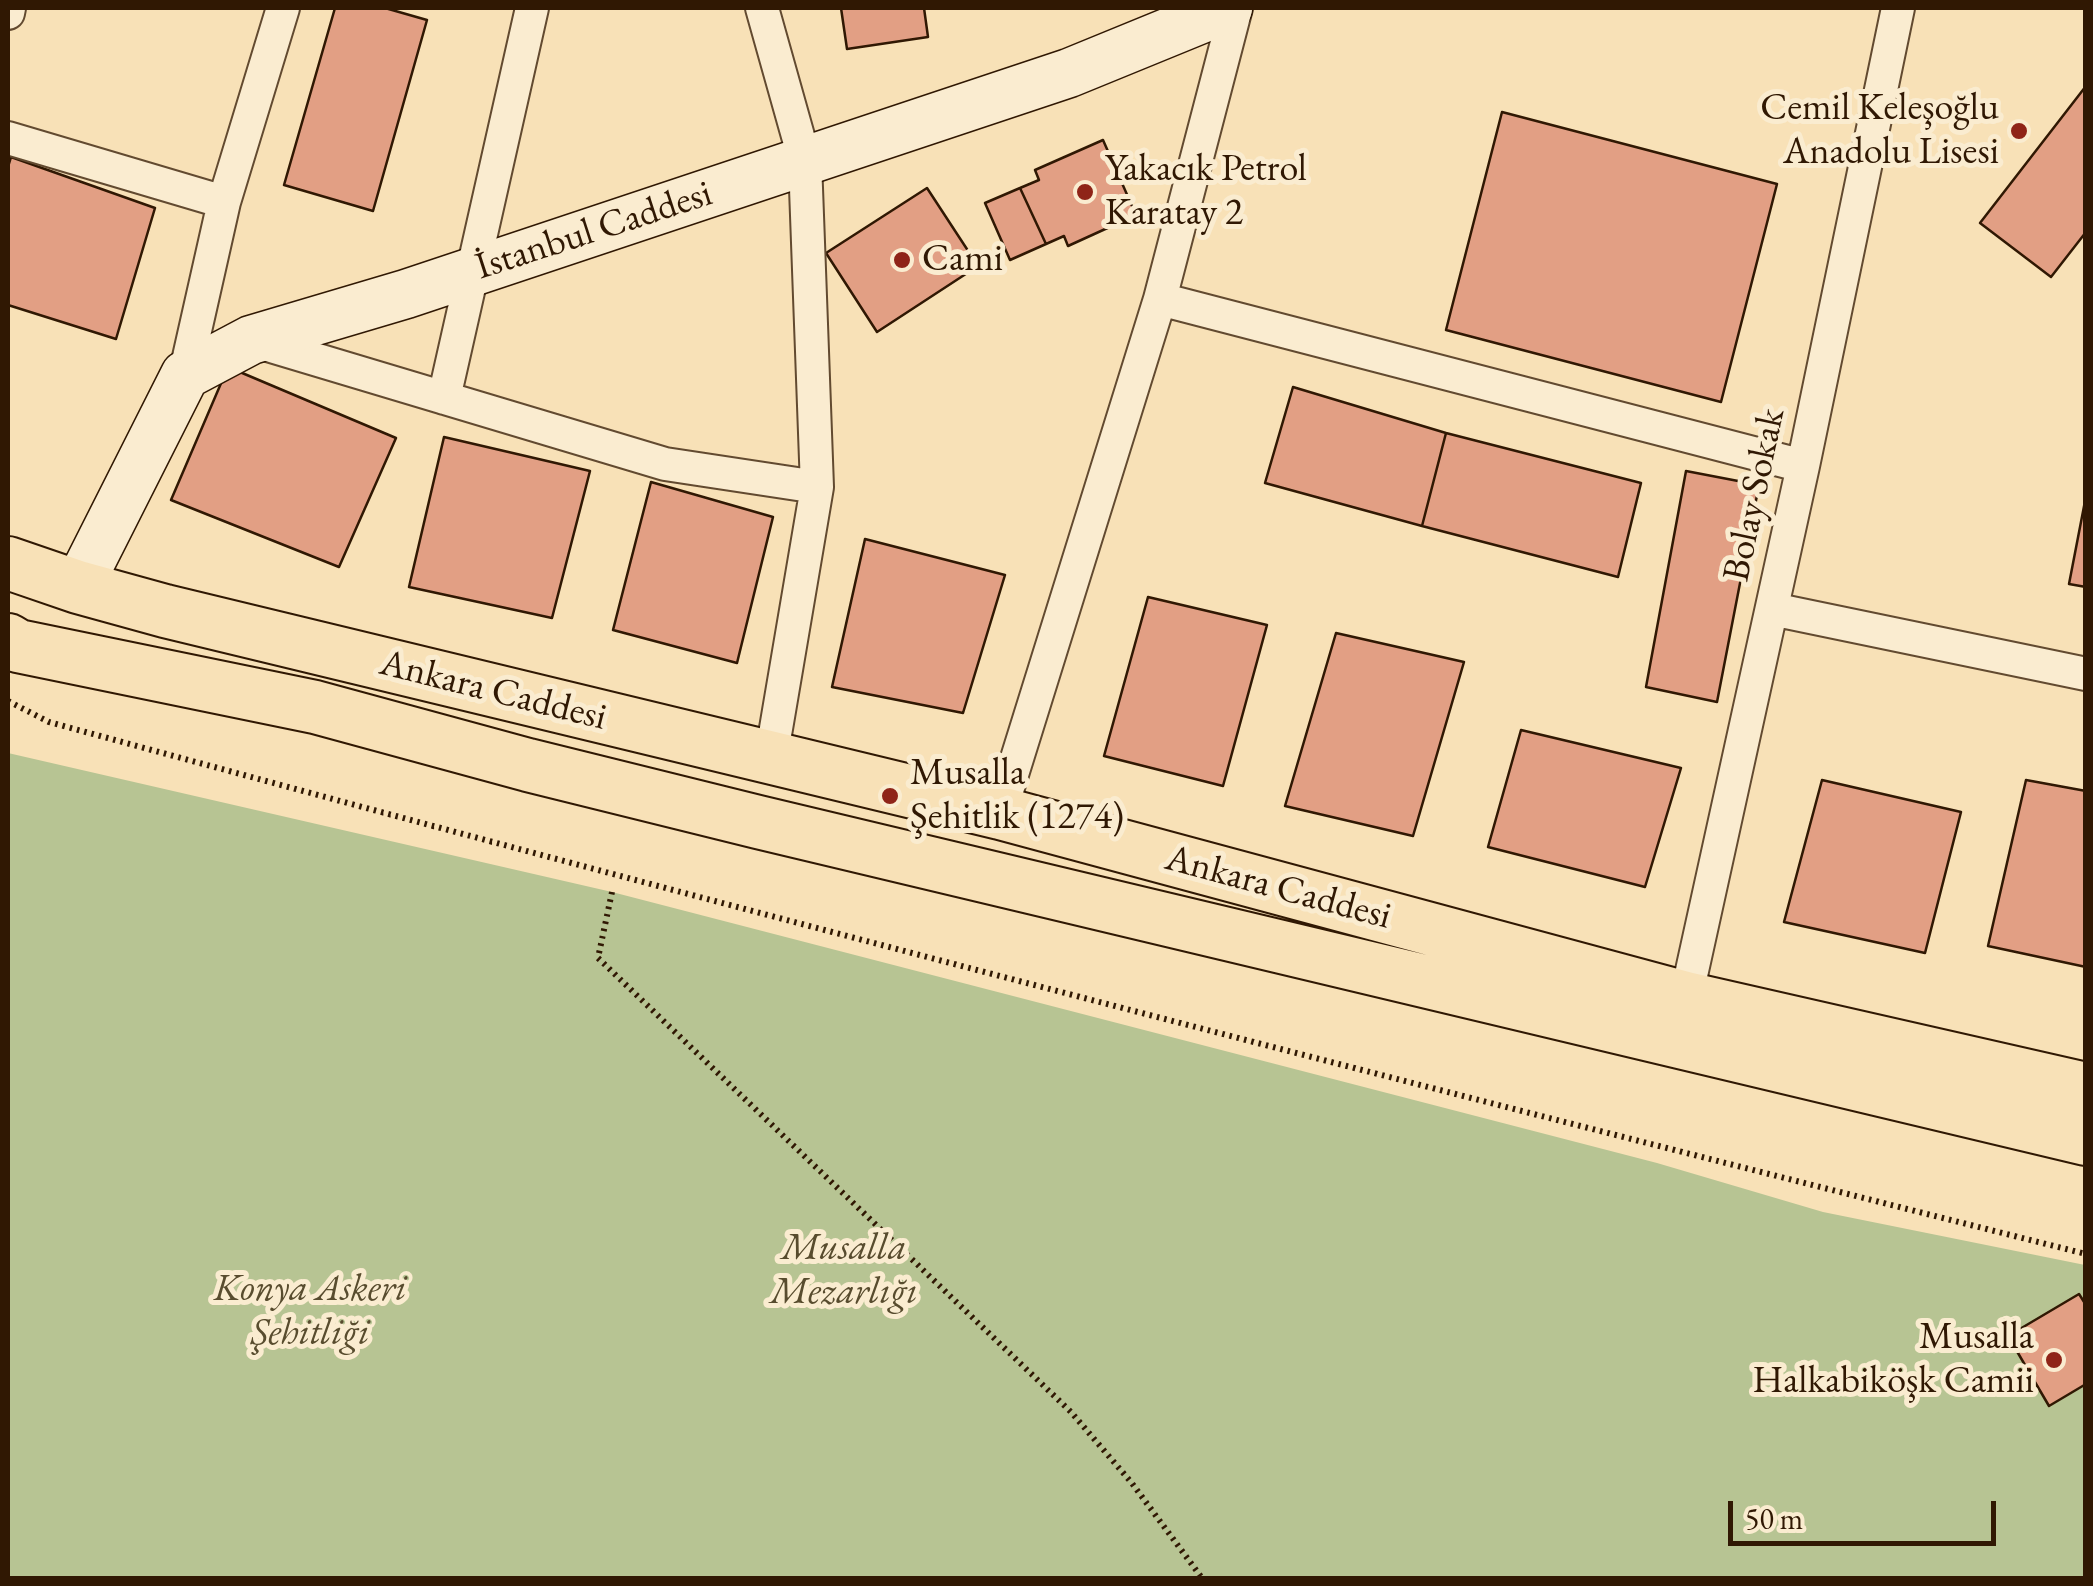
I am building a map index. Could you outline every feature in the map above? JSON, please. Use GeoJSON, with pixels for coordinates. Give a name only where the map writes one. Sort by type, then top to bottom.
{"type":"FeatureCollection","features":[{"type":"Feature","properties":{"kind":"main road","name":"Ankara Caddesi"},"geometry":{"type":"LineString","coordinates":[[8,563],[164,612],[1000,813],[1686,998],[2086,1090]]}},
{"type":"Feature","properties":{"kind":"main road","name":"Ankara Caddesi"},"geometry":{"type":"LineString","coordinates":[[8,640],[18,646],[315,707],[758,822],[2086,1139]]}},
{"type":"Feature","properties":{"kind":"street"},"geometry":{"type":"LineString","coordinates":[[78,587],[185,375],[224,202],[283,8]]}},
{"type":"Feature","properties":{"kind":"street"},"geometry":{"type":"LineString","coordinates":[[444,398],[532,8]]}},
{"type":"Feature","properties":{"kind":"street"},"geometry":{"type":"LineString","coordinates":[[762,8],[806,161],[817,487],[771,758]]}},
{"type":"Feature","properties":{"kind":"street","name":"İstanbul Caddesi"},"geometry":{"type":"LineString","coordinates":[[185,375],[251,340],[406,294],[1068,73],[1228,8]]}},
{"type":"Feature","properties":{"kind":"street"},"geometry":{"type":"LineString","coordinates":[[1000,813],[1160,299],[1236,8]]}},
{"type":"Feature","properties":{"kind":"street","name":"Bolay Sokak"},"geometry":{"type":"LineString","coordinates":[[1686,998],[1898,8]]}},
{"type":"Feature","properties":{"kind":"street"},"geometry":{"type":"LineString","coordinates":[[8,138],[224,202]]}},
{"type":"Feature","properties":{"kind":"street"},"geometry":{"type":"LineString","coordinates":[[1160,299],[1802,466]]}},
{"type":"Feature","properties":{"kind":"street"},"geometry":{"type":"LineString","coordinates":[[251,340],[665,464],[817,487]]}},
{"type":"Feature","properties":{"kind":"street"},"geometry":{"type":"LineString","coordinates":[[1772,609],[2086,674]]}},
{"type":"Feature","properties":{"kind":"path"},"geometry":{"type":"LineString","coordinates":[[8,701],[50,722],[374,811],[1632,1140],[2086,1254]]}},
{"type":"Feature","properties":{"kind":"path"},"geometry":{"type":"LineString","coordinates":[[612,892],[598,958],[1071,1412],[1132,1482],[1202,1578]]}},
{"type":"Feature","properties":{"kind":"green space","name":"Musalla Mezarlığı"},"geometry":{"type":"Polygon","coordinates":[[[8,753],[612,892],[1657,1163],[1823,1212],[2085,1265],[2085,1578],[8,1578],[8,753]]]}},
{"type":"Feature","properties":{"kind":"building"},"geometry":{"type":"Polygon","coordinates":[[[335,8],[385,8],[427,20],[373,211],[284,185],[335,8]]]}},
{"type":"Feature","properties":{"kind":"building"},"geometry":{"type":"Polygon","coordinates":[[[841,8],[924,8],[928,37],[847,49],[841,8]]]}},
{"type":"Feature","properties":{"kind":"building"},"geometry":{"type":"Polygon","coordinates":[[[2086,86],[2086,232],[2051,277],[1980,223],[2086,86]]]}},
{"type":"Feature","properties":{"kind":"building"},"geometry":{"type":"Polygon","coordinates":[[[1502,112],[1777,184],[1721,402],[1446,330],[1502,112]]]}},
{"type":"Feature","properties":{"kind":"building"},"geometry":{"type":"Polygon","coordinates":[[[1103,140],[1136,215],[1068,246],[1064,236],[1046,244],[1020,188],[1039,180],[1035,170],[1103,140]]]}},
{"type":"Feature","properties":{"kind":"building"},"geometry":{"type":"Polygon","coordinates":[[[11,157],[155,208],[116,339],[8,305],[11,157]]]}},
{"type":"Feature","properties":{"kind":"building","name":"Cami"},"geometry":{"type":"Polygon","coordinates":[[[927,188],[978,266],[877,332],[826,253],[927,188]]]}},
{"type":"Feature","properties":{"kind":"building"},"geometry":{"type":"Polygon","coordinates":[[[1020,188],[1046,244],[1010,260],[985,203],[1020,188]]]}},
{"type":"Feature","properties":{"kind":"building"},"geometry":{"type":"Polygon","coordinates":[[[228,367],[396,438],[339,567],[171,500],[228,367]]]}},
{"type":"Feature","properties":{"kind":"building"},"geometry":{"type":"Polygon","coordinates":[[[1293,387],[1446,433],[1422,526],[1265,483],[1293,387]]]}},
{"type":"Feature","properties":{"kind":"building"},"geometry":{"type":"Polygon","coordinates":[[[1446,433],[1641,483],[1618,577],[1422,526],[1446,433]]]}},
{"type":"Feature","properties":{"kind":"building"},"geometry":{"type":"Polygon","coordinates":[[[444,437],[590,471],[552,618],[409,587],[444,437]]]}},
{"type":"Feature","properties":{"kind":"building"},"geometry":{"type":"Polygon","coordinates":[[[1686,471],[1759,485],[1717,702],[1646,687],[1686,471]]]}},
{"type":"Feature","properties":{"kind":"building"},"geometry":{"type":"Polygon","coordinates":[[[651,482],[773,517],[737,663],[613,630],[651,482]]]}},
{"type":"Feature","properties":{"kind":"building"},"geometry":{"type":"Polygon","coordinates":[[[2086,496],[2086,587],[2069,584],[2086,496]]]}},
{"type":"Feature","properties":{"kind":"building"},"geometry":{"type":"Polygon","coordinates":[[[865,539],[1005,575],[963,713],[832,687],[865,539]]]}},
{"type":"Feature","properties":{"kind":"building"},"geometry":{"type":"Polygon","coordinates":[[[1148,597],[1267,625],[1223,786],[1104,756],[1148,597]]]}},
{"type":"Feature","properties":{"kind":"building"},"geometry":{"type":"Polygon","coordinates":[[[1336,633],[1464,662],[1413,836],[1285,806],[1336,633]]]}},
{"type":"Feature","properties":{"kind":"building"},"geometry":{"type":"Polygon","coordinates":[[[1521,730],[1681,768],[1645,887],[1488,847],[1521,730]]]}},
{"type":"Feature","properties":{"kind":"building"},"geometry":{"type":"Polygon","coordinates":[[[1822,780],[1961,812],[1925,953],[1784,922],[1822,780]]]}},
{"type":"Feature","properties":{"kind":"building"},"geometry":{"type":"Polygon","coordinates":[[[2026,780],[2086,791],[2086,967],[1988,946],[2026,780]]]}},
{"type":"Feature","properties":{"kind":"building","name":"Musalla Halkabiköşk Camii"},"geometry":{"type":"Polygon","coordinates":[[[2079,1294],[2086,1305],[2086,1384],[2049,1406],[2008,1336],[2079,1294]]]}},
{"type":"Feature","properties":{"kind":"place","name":"Cemil Keleşoğlu Anadolu Lisesi"},"geometry":{"type":"Point","coordinates":[2019,131]}},
{"type":"Feature","properties":{"kind":"place","name":"Yakacık Petrol Karatay 2"},"geometry":{"type":"Point","coordinates":[1085,192]}},
{"type":"Feature","properties":{"kind":"place","name":"Cami"},"geometry":{"type":"Point","coordinates":[902,260]}},
{"type":"Feature","properties":{"kind":"place","name":"Musalla Şehitlik (1274)"},"geometry":{"type":"Point","coordinates":[890,796]}},
{"type":"Feature","properties":{"kind":"place","name":"Musalla Halkabiköşk Camii"},"geometry":{"type":"Point","coordinates":[2054,1360]}},
{"type":"Feature","properties":{"kind":"park label","name":"Konya Askeri Şehitliği"},"geometry":{"type":"Point","coordinates":[310,1312]}}]}
